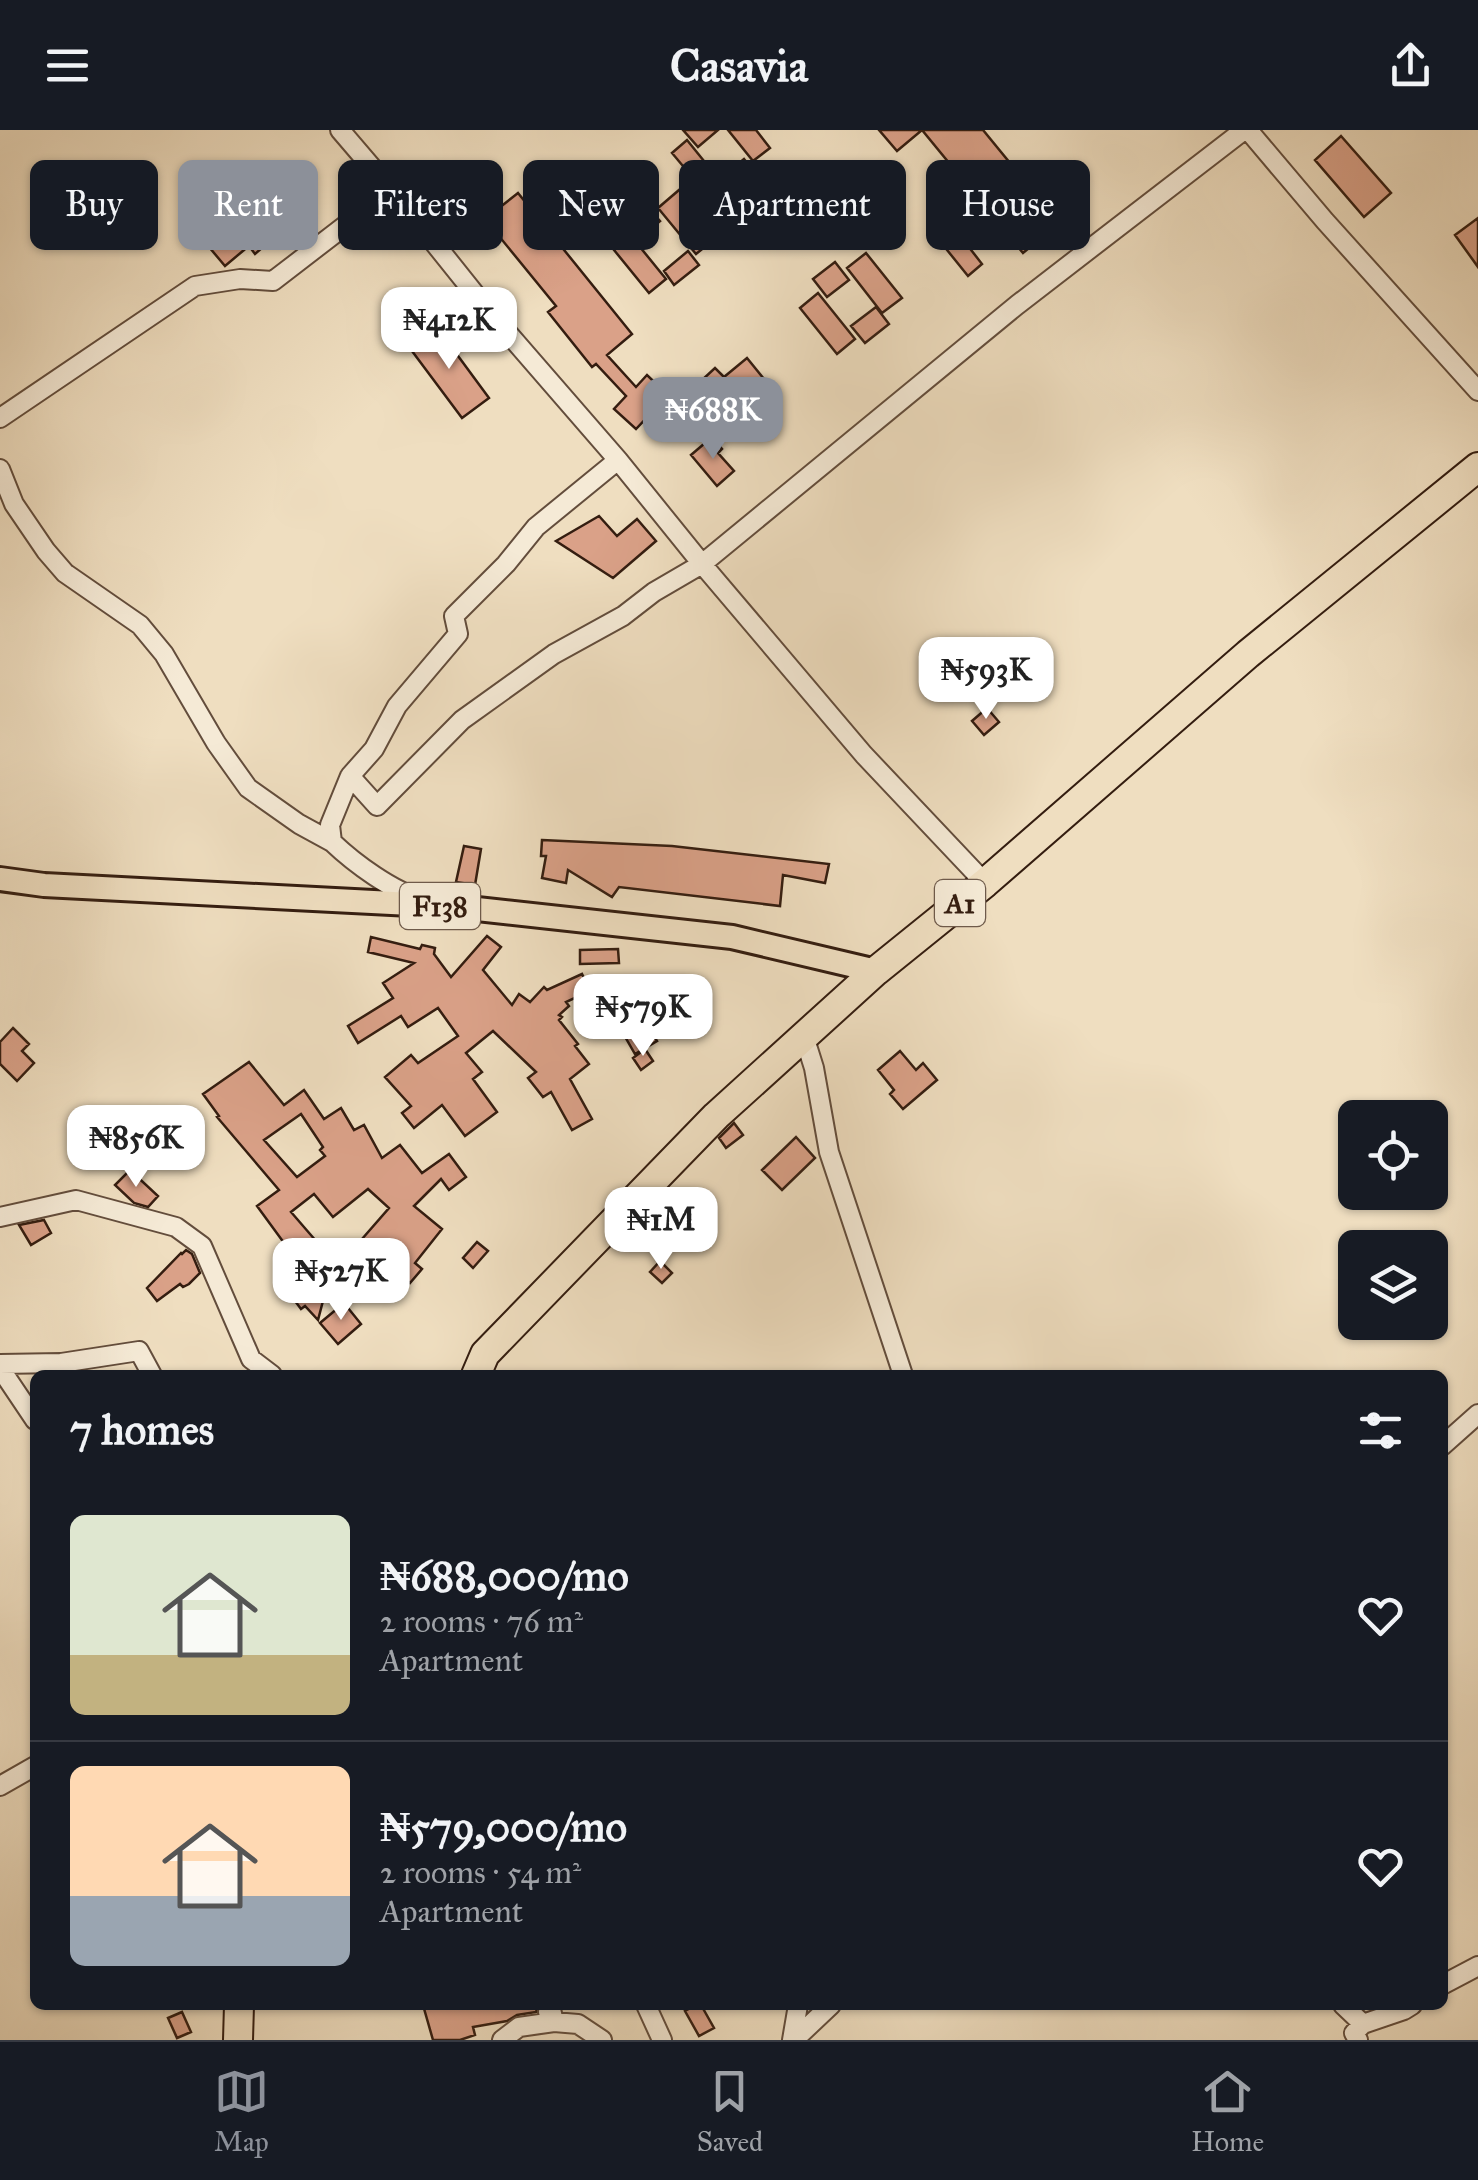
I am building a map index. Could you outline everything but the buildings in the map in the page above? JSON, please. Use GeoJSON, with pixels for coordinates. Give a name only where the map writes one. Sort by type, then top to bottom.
{"type":"FeatureCollection","features":[{"type":"Feature","properties":{"kind":"highway","name":"A1"},"geometry":{"type":"LineString","coordinates":[[479,1370],[486,1354],[716,1116],[804,1036],[1248,654],[1478,467]]}},
{"type":"Feature","properties":{"kind":"highway"},"geometry":{"type":"LineString","coordinates":[[238,2040],[239,2010]]}},
{"type":"Feature","properties":{"kind":"main road","name":"F138"},"geometry":{"type":"LineString","coordinates":[[0,879],[44,886],[450,906],[732,937],[876,972]]}},
{"type":"Feature","properties":{"kind":"street"},"geometry":{"type":"LineString","coordinates":[[340,130],[366,160]]}},
{"type":"Feature","properties":{"kind":"street"},"geometry":{"type":"LineString","coordinates":[[350,776],[378,806],[462,720],[554,654],[623,616],[654,592],[702,564],[1018,305],[1246,130],[1478,392]]}},
{"type":"Feature","properties":{"kind":"street"},"geometry":{"type":"LineString","coordinates":[[0,418],[195,286],[240,279],[273,282],[338,231]]}},
{"type":"Feature","properties":{"kind":"street"},"geometry":{"type":"LineString","coordinates":[[440,250],[864,755],[985,883]]}},
{"type":"Feature","properties":{"kind":"street"},"geometry":{"type":"LineString","coordinates":[[332,842],[330,824],[350,776],[374,749],[398,706],[458,634],[454,616],[536,528],[618,460]]}},
{"type":"Feature","properties":{"kind":"street"},"geometry":{"type":"LineString","coordinates":[[0,468],[14,504],[46,552],[66,573],[140,625],[164,654],[216,743],[248,788],[409,896],[450,906]]}},
{"type":"Feature","properties":{"kind":"street"},"geometry":{"type":"LineString","coordinates":[[804,1036],[814,1068],[829,1152],[901,1370]]}},
{"type":"Feature","properties":{"kind":"street"},"geometry":{"type":"LineString","coordinates":[[0,1216],[76,1200],[176,1227],[202,1246],[251,1359],[265,1370]]}},
{"type":"Feature","properties":{"kind":"street"},"geometry":{"type":"LineString","coordinates":[[0,1366],[61,1363],[139,1351],[149,1370]]}},
{"type":"Feature","properties":{"kind":"street"},"geometry":{"type":"LineString","coordinates":[[0,1366],[30,1412]]}},
{"type":"Feature","properties":{"kind":"street"},"geometry":{"type":"LineString","coordinates":[[1448,1441],[1478,1414]]}},
{"type":"Feature","properties":{"kind":"street"},"geometry":{"type":"LineString","coordinates":[[0,1786],[30,1769]]}},
{"type":"Feature","properties":{"kind":"street"},"geometry":{"type":"LineString","coordinates":[[1448,1982],[1478,1966]]}},
{"type":"Feature","properties":{"kind":"street"},"geometry":{"type":"LineString","coordinates":[[648,2010],[662,2040]]}},
{"type":"Feature","properties":{"kind":"street"},"geometry":{"type":"LineString","coordinates":[[793,2040],[797,2010]]}},
{"type":"Feature","properties":{"kind":"street"},"geometry":{"type":"LineString","coordinates":[[793,2040],[826,2010]]}},
{"type":"Feature","properties":{"kind":"street"},"geometry":{"type":"LineString","coordinates":[[1345,2010],[1355,2034],[1404,2010]]}},
{"type":"Feature","properties":{"kind":"street"},"geometry":{"type":"LineString","coordinates":[[502,2040],[549,2011],[602,2040]]}}]}
